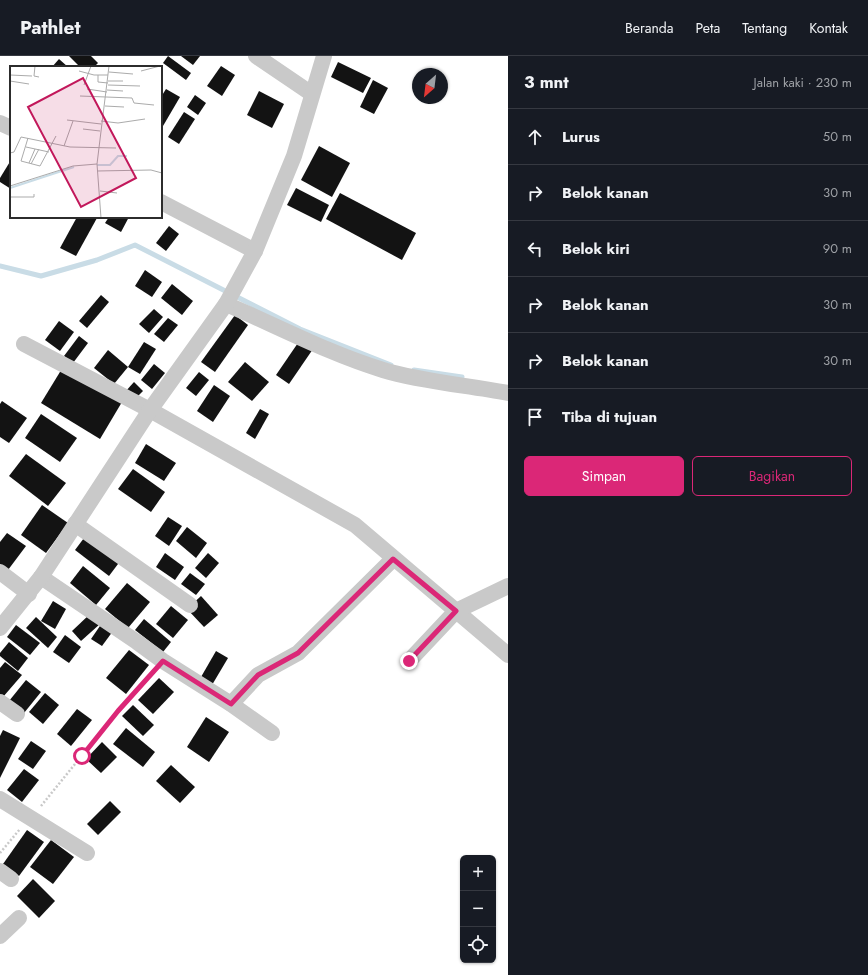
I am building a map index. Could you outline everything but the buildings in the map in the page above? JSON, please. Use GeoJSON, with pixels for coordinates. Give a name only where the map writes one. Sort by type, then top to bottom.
{"type":"FeatureCollection","features":[{"type":"Feature","properties":{"kind":"street"},"geometry":{"type":"LineString","coordinates":[[256,56],[312,94]]}},
{"type":"Feature","properties":{"kind":"street"},"geometry":{"type":"LineString","coordinates":[[0,628],[29,594],[41,577],[150,410],[228,301],[255,251],[294,156],[324,56]]}},
{"type":"Feature","properties":{"kind":"street"},"geometry":{"type":"LineString","coordinates":[[0,123],[10,128]]}},
{"type":"Feature","properties":{"kind":"street"},"geometry":{"type":"LineString","coordinates":[[162,203],[255,251]]}},
{"type":"Feature","properties":{"kind":"street"},"geometry":{"type":"LineString","coordinates":[[228,301],[358,361],[383,370],[406,376],[508,393]]}},
{"type":"Feature","properties":{"kind":"street"},"geometry":{"type":"LineString","coordinates":[[24,344],[150,410],[355,525],[393,559],[508,655]]}},
{"type":"Feature","properties":{"kind":"street"},"geometry":{"type":"LineString","coordinates":[[75,524],[190,605]]}},
{"type":"Feature","properties":{"kind":"street"},"geometry":{"type":"LineString","coordinates":[[231,704],[258,675],[298,653],[393,559]]}},
{"type":"Feature","properties":{"kind":"street"},"geometry":{"type":"LineString","coordinates":[[0,572],[29,594]]}},
{"type":"Feature","properties":{"kind":"street"},"geometry":{"type":"LineString","coordinates":[[41,577],[163,661],[231,704],[272,733]]}},
{"type":"Feature","properties":{"kind":"street"},"geometry":{"type":"LineString","coordinates":[[409,661],[456,611],[508,586]]}},
{"type":"Feature","properties":{"kind":"street"},"geometry":{"type":"LineString","coordinates":[[0,702],[17,714]]}},
{"type":"Feature","properties":{"kind":"street"},"geometry":{"type":"LineString","coordinates":[[0,799],[87,853]]}},
{"type":"Feature","properties":{"kind":"street"},"geometry":{"type":"LineString","coordinates":[[0,936],[19,918]]}},
{"type":"Feature","properties":{"kind":"path"},"geometry":{"type":"LineString","coordinates":[[0,853],[118,711],[163,661]]}},
{"type":"Feature","properties":{"kind":"waterway"},"geometry":{"type":"LineString","coordinates":[[0,266],[41,276],[97,260],[135,245],[300,329],[391,365]]}},
{"type":"Feature","properties":{"kind":"waterway"},"geometry":{"type":"LineString","coordinates":[[414,370],[462,377]]}},
{"type":"Feature","properties":{"kind":"route"},"geometry":{"type":"LineString","coordinates":[[82,756],[118,711],[163,661],[231,704],[258,675],[298,653],[393,559],[456,611],[409,661]]}}]}
